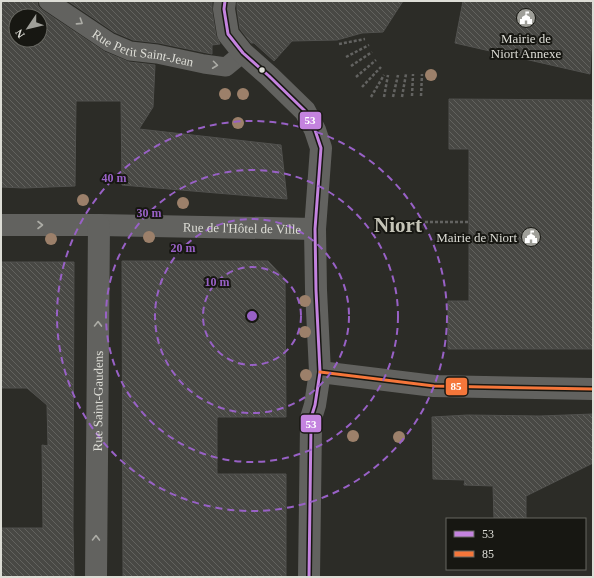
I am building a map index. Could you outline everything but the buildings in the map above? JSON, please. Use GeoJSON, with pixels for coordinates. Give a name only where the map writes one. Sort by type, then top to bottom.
{"type":"FeatureCollection","features":[{"type":"Feature","properties":{"kind":"street","name":"Rue Petit Saint-Jean"},"geometry":{"type":"LineString","coordinates":[[48,1],[110,42],[130,51],[157,54],[226,67],[243,53]]}},
{"type":"Feature","properties":{"kind":"street"},"geometry":{"type":"LineString","coordinates":[[225,1],[224,9],[228,34],[243,53],[305,111],[315,130],[321,148],[315,229],[320,372],[311,425],[309,577]]}},
{"type":"Feature","properties":{"kind":"street","name":"Rue de l'Hôtel de Ville"},"geometry":{"type":"LineString","coordinates":[[1,226],[99,225],[315,229]]}},
{"type":"Feature","properties":{"kind":"street","name":"Rue Saint-Gaudens"},"geometry":{"type":"LineString","coordinates":[[96,577],[99,225]]}},
{"type":"Feature","properties":{"kind":"street"},"geometry":{"type":"LineString","coordinates":[[320,372],[434,386],[593,389]]}},
{"type":"Feature","properties":{"kind":"path"},"geometry":{"type":"LineString","coordinates":[[339,44],[364,39]]}},
{"type":"Feature","properties":{"kind":"path"},"geometry":{"type":"LineString","coordinates":[[346,57],[369,45]]}},
{"type":"Feature","properties":{"kind":"path"},"geometry":{"type":"LineString","coordinates":[[351,66],[372,52]]}},
{"type":"Feature","properties":{"kind":"path"},"geometry":{"type":"LineString","coordinates":[[356,77],[376,60]]}},
{"type":"Feature","properties":{"kind":"path"},"geometry":{"type":"LineString","coordinates":[[362,87],[381,67]]}},
{"type":"Feature","properties":{"kind":"path"},"geometry":{"type":"LineString","coordinates":[[393,97],[398,74]]}},
{"type":"Feature","properties":{"kind":"path"},"geometry":{"type":"LineString","coordinates":[[402,97],[406,74]]}},
{"type":"Feature","properties":{"kind":"path"},"geometry":{"type":"LineString","coordinates":[[412,96],[413,74]]}},
{"type":"Feature","properties":{"kind":"path"},"geometry":{"type":"LineString","coordinates":[[422,74],[422,96]]}},
{"type":"Feature","properties":{"kind":"path"},"geometry":{"type":"LineString","coordinates":[[370,97],[384,75]]}},
{"type":"Feature","properties":{"kind":"path"},"geometry":{"type":"LineString","coordinates":[[384,97],[388,75]]}},
{"type":"Feature","properties":{"kind":"path"},"geometry":{"type":"LineString","coordinates":[[420,222],[470,222]]}},
{"type":"Feature","properties":{"kind":"transit line","name":"53"},"geometry":{"type":"LineString","coordinates":[[225,1],[224,9],[228,34],[243,53],[305,111],[315,130],[321,148],[315,229],[320,372],[315,405],[311,418],[309,577]]}},
{"type":"Feature","properties":{"kind":"transit line","name":"85"},"geometry":{"type":"LineString","coordinates":[[320,372],[434,386],[593,389]]}},
{"type":"Feature","properties":{"kind":"place","name":"Mairie de Niort Annexe"},"geometry":{"type":"Point","coordinates":[526,18]}},
{"type":"Feature","properties":{"kind":"place","name":"Mairie de Niort"},"geometry":{"type":"Point","coordinates":[531,237]}},
{"type":"Feature","properties":{"kind":"district","name":"Niort"},"geometry":{"type":"Point","coordinates":[398,225]}}]}
